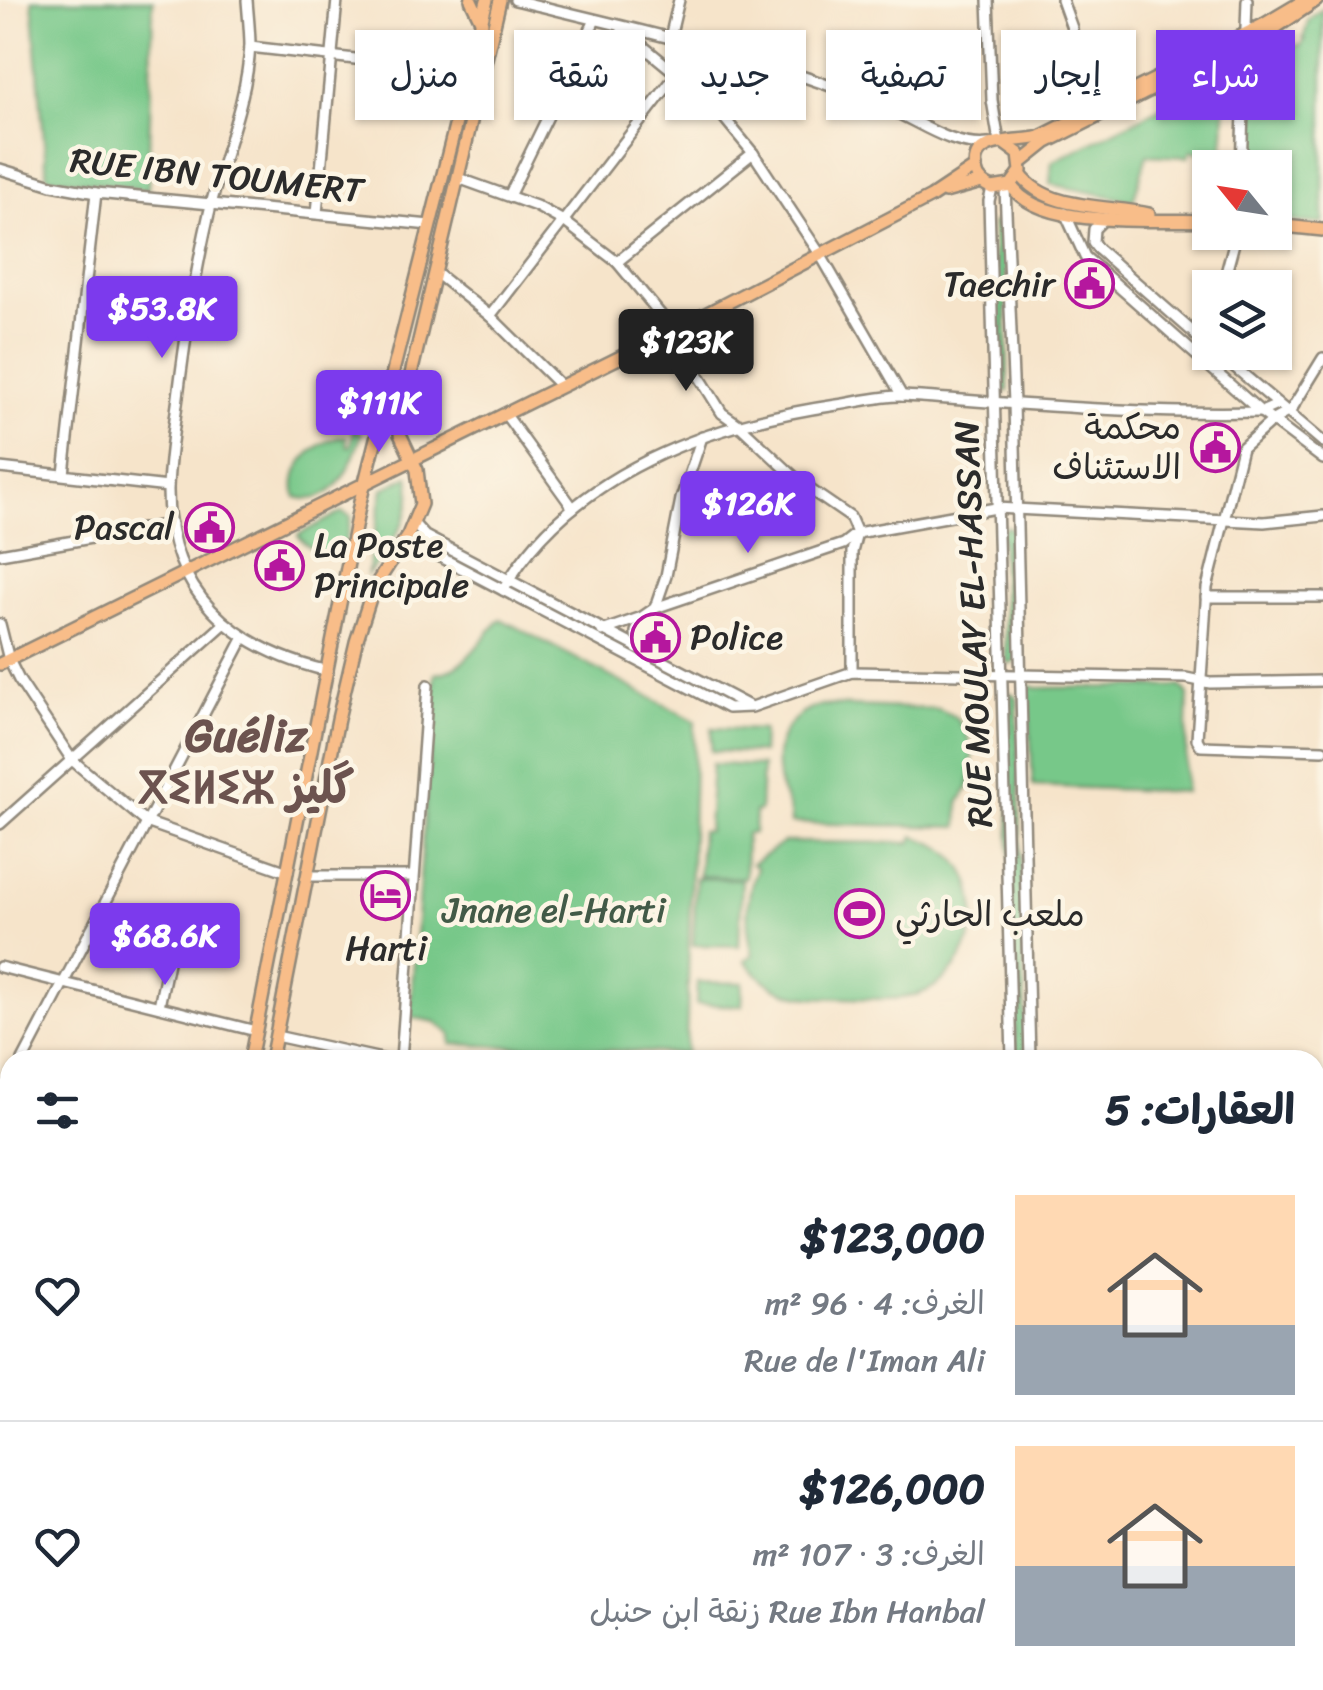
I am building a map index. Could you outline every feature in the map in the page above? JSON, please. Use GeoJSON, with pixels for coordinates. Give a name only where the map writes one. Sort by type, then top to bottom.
{"type":"FeatureCollection","features":[{"type":"Feature","properties":{"kind":"main road"},"geometry":{"type":"LineString","coordinates":[[471,0],[482,24]]}},
{"type":"Feature","properties":{"kind":"main road"},"geometry":{"type":"LineString","coordinates":[[480,30],[488,0]]}},
{"type":"Feature","properties":{"kind":"main road"},"geometry":{"type":"LineString","coordinates":[[273,1050],[356,642],[372,589],[414,524],[422,494],[413,460],[400,434],[401,421],[500,0]]}},
{"type":"Feature","properties":{"kind":"main road"},"geometry":{"type":"LineString","coordinates":[[1257,30],[1305,0]]}},
{"type":"Feature","properties":{"kind":"main road"},"geometry":{"type":"LineString","coordinates":[[1259,30],[1317,0]]}},
{"type":"Feature","properties":{"kind":"main road"},"geometry":{"type":"LineString","coordinates":[[931,196],[998,186],[1047,142],[1156,84]]}},
{"type":"Feature","properties":{"kind":"main road"},"geometry":{"type":"LineString","coordinates":[[252,1050],[364,486],[457,120]]}},
{"type":"Feature","properties":{"kind":"main road"},"geometry":{"type":"LineString","coordinates":[[4,662],[506,415],[931,196],[976,164],[982,149],[998,142],[1040,137],[1073,120]]}},
{"type":"Feature","properties":{"kind":"main road"},"geometry":{"type":"LineString","coordinates":[[998,142],[1016,150],[1027,183],[1056,198],[1168,218]]}},
{"type":"Feature","properties":{"kind":"main road"},"geometry":{"type":"LineString","coordinates":[[976,164],[998,186],[1024,200],[1065,213],[1104,218],[1192,219]]}},
{"type":"Feature","properties":{"kind":"main road"},"geometry":{"type":"LineString","coordinates":[[1292,227],[1323,230]]}},
{"type":"Feature","properties":{"kind":"street"},"geometry":{"type":"LineString","coordinates":[[246,0],[250,47],[184,336],[168,487],[171,524],[186,571],[224,624],[272,655],[328,671]]}},
{"type":"Feature","properties":{"kind":"street"},"geometry":{"type":"LineString","coordinates":[[317,213],[337,0]]}},
{"type":"Feature","properties":{"kind":"street"},"geometry":{"type":"LineString","coordinates":[[515,0],[665,37]]}},
{"type":"Feature","properties":{"kind":"street"},"geometry":{"type":"LineString","coordinates":[[672,30],[679,0]]}},
{"type":"Feature","properties":{"kind":"street"},"geometry":{"type":"LineString","coordinates":[[806,77],[861,97],[958,142],[998,142],[992,100],[988,0]]}},
{"type":"Feature","properties":{"kind":"street"},"geometry":{"type":"LineString","coordinates":[[1062,0],[1072,30]]}},
{"type":"Feature","properties":{"kind":"street"},"geometry":{"type":"LineString","coordinates":[[1246,30],[1247,0]]}},
{"type":"Feature","properties":{"kind":"street"},"geometry":{"type":"LineString","coordinates":[[510,194],[595,20]]}},
{"type":"Feature","properties":{"kind":"street"},"geometry":{"type":"LineString","coordinates":[[618,26],[665,63]]}},
{"type":"Feature","properties":{"kind":"street"},"geometry":{"type":"LineString","coordinates":[[250,47],[355,58]]}},
{"type":"Feature","properties":{"kind":"street"},"geometry":{"type":"LineString","coordinates":[[490,316],[665,90]]}},
{"type":"Feature","properties":{"kind":"street"},"geometry":{"type":"LineString","coordinates":[[726,120],[753,152],[820,254],[902,396]]}},
{"type":"Feature","properties":{"kind":"street"},"geometry":{"type":"LineString","coordinates":[[1242,150],[1243,120]]}},
{"type":"Feature","properties":{"kind":"street"},"geometry":{"type":"LineString","coordinates":[[958,142],[976,164]]}},
{"type":"Feature","properties":{"kind":"street"},"geometry":{"type":"LineString","coordinates":[[617,262],[753,152]]}},
{"type":"Feature","properties":{"kind":"street","name":"RUE IBN TOUMERT"},"geometry":{"type":"LineString","coordinates":[[0,169],[52,186],[96,193],[430,225]]}},
{"type":"Feature","properties":{"kind":"street"},"geometry":{"type":"LineString","coordinates":[[458,178],[510,194],[565,222],[617,262],[671,332],[722,412],[802,484],[850,517],[857,533],[852,552],[852,672]]}},
{"type":"Feature","properties":{"kind":"street","name":"RUE MOULAY EL-HASSAN"},"geometry":{"type":"LineString","coordinates":[[998,186],[989,201],[1012,1050]]}},
{"type":"Feature","properties":{"kind":"street","name":"RUE MOULAY EL-HASSAN"},"geometry":{"type":"LineString","coordinates":[[998,186],[1014,406],[1030,1050]]}},
{"type":"Feature","properties":{"kind":"street"},"geometry":{"type":"LineString","coordinates":[[64,474],[96,193]]}},
{"type":"Feature","properties":{"kind":"street"},"geometry":{"type":"LineString","coordinates":[[1065,213],[1085,257],[1261,412],[1323,459]]}},
{"type":"Feature","properties":{"kind":"street"},"geometry":{"type":"LineString","coordinates":[[1104,218],[1094,229],[1098,249],[1192,331]]}},
{"type":"Feature","properties":{"kind":"street"},"geometry":{"type":"LineString","coordinates":[[436,273],[490,316],[562,386]]}},
{"type":"Feature","properties":{"kind":"street"},"geometry":{"type":"LineString","coordinates":[[1187,345],[1192,339]]}},
{"type":"Feature","properties":{"kind":"street"},"geometry":{"type":"LineString","coordinates":[[1323,358],[1287,413],[1273,420],[1242,448],[1206,597],[1197,739],[1202,746],[1323,750]]}},
{"type":"Feature","properties":{"kind":"street"},"geometry":{"type":"LineString","coordinates":[[1238,370],[1323,442]]}},
{"type":"Feature","properties":{"kind":"street"},"geometry":{"type":"LineString","coordinates":[[505,585],[533,546],[574,508],[650,458],[739,425],[810,409],[902,396],[1134,412],[1261,412],[1278,405]]}},
{"type":"Feature","properties":{"kind":"street"},"geometry":{"type":"LineString","coordinates":[[506,415],[574,508]]}},
{"type":"Feature","properties":{"kind":"street"},"geometry":{"type":"LineString","coordinates":[[655,608],[666,576],[681,499],[702,437]]}},
{"type":"Feature","properties":{"kind":"street"},"geometry":{"type":"LineString","coordinates":[[0,468],[168,487]]}},
{"type":"Feature","properties":{"kind":"street"},"geometry":{"type":"LineString","coordinates":[[602,630],[842,544],[857,533],[996,508],[1264,522],[1323,516]]}},
{"type":"Feature","properties":{"kind":"street"},"geometry":{"type":"LineString","coordinates":[[0,554],[171,524]]}},
{"type":"Feature","properties":{"kind":"street"},"geometry":{"type":"LineString","coordinates":[[414,524],[425,536],[505,585],[720,706],[752,707],[852,672],[1200,679],[1210,683],[1323,681]]}},
{"type":"Feature","properties":{"kind":"street"},"geometry":{"type":"LineString","coordinates":[[398,551],[419,546],[602,630],[752,707]]}},
{"type":"Feature","properties":{"kind":"street"},"geometry":{"type":"LineString","coordinates":[[1206,597],[1323,597]]}},
{"type":"Feature","properties":{"kind":"street"},"geometry":{"type":"LineString","coordinates":[[637,649],[636,632],[642,617]]}},
{"type":"Feature","properties":{"kind":"street"},"geometry":{"type":"LineString","coordinates":[[0,624],[4,662],[72,760],[146,822],[288,872]]}},
{"type":"Feature","properties":{"kind":"street"},"geometry":{"type":"LineString","coordinates":[[0,824],[224,624]]}},
{"type":"Feature","properties":{"kind":"street"},"geometry":{"type":"LineString","coordinates":[[28,1050],[244,639]]}},
{"type":"Feature","properties":{"kind":"street"},"geometry":{"type":"LineString","coordinates":[[402,1050],[428,685]]}},
{"type":"Feature","properties":{"kind":"street"},"geometry":{"type":"LineString","coordinates":[[307,876],[414,876]]}},
{"type":"Feature","properties":{"kind":"street"},"geometry":{"type":"LineString","coordinates":[[159,1006],[176,924]]}},
{"type":"Feature","properties":{"kind":"street"},"geometry":{"type":"LineString","coordinates":[[0,968],[256,1031]]}},
{"type":"Feature","properties":{"kind":"street"},"geometry":{"type":"LineString","coordinates":[[276,1036],[340,1050]]}},
{"type":"Feature","properties":{"kind":"green space"},"geometry":{"type":"Polygon","coordinates":[[[32,0],[153,0],[148,190],[47,177],[32,0]]]}},
{"type":"Feature","properties":{"kind":"green space"},"geometry":{"type":"Polygon","coordinates":[[[1323,9],[1323,224],[1292,221],[1292,150],[1247,150],[1248,120],[1295,120],[1295,46],[1305,40],[1309,19],[1323,9]]]}},
{"type":"Feature","properties":{"kind":"green space"},"geometry":{"type":"Polygon","coordinates":[[[1156,110],[1156,120],[1225,120],[1223,150],[1192,150],[1188,157],[1147,155],[1133,201],[1050,184],[1052,162],[1156,110]]]}},
{"type":"Feature","properties":{"kind":"green space"},"geometry":{"type":"Polygon","coordinates":[[[1005,222],[1008,391],[998,390],[993,223],[1005,222]]]}},
{"type":"Feature","properties":{"kind":"green space"},"geometry":{"type":"Polygon","coordinates":[[[353,430],[362,433],[341,480],[322,496],[296,497],[296,475],[307,456],[335,438],[346,436],[347,446],[351,446],[353,430]]]}},
{"type":"Feature","properties":{"kind":"green space"},"geometry":{"type":"Polygon","coordinates":[[[409,476],[405,517],[367,576],[383,489],[409,476]]]}},
{"type":"Feature","properties":{"kind":"green space"},"geometry":{"type":"Polygon","coordinates":[[[342,512],[351,517],[342,554],[329,556],[317,552],[298,535],[342,512]]]}},
{"type":"Feature","properties":{"kind":"green space"},"geometry":{"type":"Polygon","coordinates":[[[1007,526],[1013,530],[1016,661],[1010,664],[1006,661],[1001,531],[1007,526]]]}},
{"type":"Feature","properties":{"kind":"green space","name":"Jnane el-Harti"},"geometry":{"type":"Polygon","coordinates":[[[501,619],[695,721],[686,1050],[451,1044],[451,1034],[436,1022],[410,1017],[435,674],[464,661],[501,619]]]}},
{"type":"Feature","properties":{"kind":"green space"},"geometry":{"type":"Polygon","coordinates":[[[1028,685],[1181,686],[1188,695],[1185,792],[1033,786],[1028,685]]]}},
{"type":"Feature","properties":{"kind":"green space"},"geometry":{"type":"Polygon","coordinates":[[[1011,693],[1017,697],[1026,1050],[1016,1050],[1006,698],[1011,693]]]}},
{"type":"Feature","properties":{"kind":"green space"},"geometry":{"type":"Polygon","coordinates":[[[821,705],[939,709],[957,718],[973,752],[969,787],[959,803],[958,827],[791,823],[778,778],[777,753],[791,723],[821,705]]]}},
{"type":"Feature","properties":{"kind":"green space"},"geometry":{"type":"Polygon","coordinates":[[[712,728],[763,730],[762,753],[711,751],[712,728]]]}},
{"type":"Feature","properties":{"kind":"green space"},"geometry":{"type":"Polygon","coordinates":[[[712,764],[762,766],[760,811],[755,812],[754,833],[746,834],[745,878],[699,876],[701,831],[708,831],[712,764]]]}},
{"type":"Feature","properties":{"kind":"green space","name":"ملعب الحارثي"},"geometry":{"type":"Polygon","coordinates":[[[914,836],[951,855],[966,875],[972,893],[972,932],[955,967],[942,981],[906,997],[812,997],[776,988],[745,960],[753,955],[748,901],[757,868],[752,864],[784,842],[911,843],[914,836]]]}},
{"type":"Feature","properties":{"kind":"green space"},"geometry":{"type":"Polygon","coordinates":[[[696,878],[742,879],[739,946],[693,945],[696,878]]]}},
{"type":"Feature","properties":{"kind":"green space"},"geometry":{"type":"Polygon","coordinates":[[[697,982],[743,983],[742,1006],[696,1004],[697,982]]]}},
{"type":"Feature","properties":{"kind":"place","name":"Taechir"},"geometry":{"type":"Point","coordinates":[1090,284]}},
{"type":"Feature","properties":{"kind":"place","name":"محكمة الاستئناف"},"geometry":{"type":"Point","coordinates":[1216,447]}},
{"type":"Feature","properties":{"kind":"place","name":"Pascal"},"geometry":{"type":"Point","coordinates":[209,527]}},
{"type":"Feature","properties":{"kind":"place","name":"La Poste Principale"},"geometry":{"type":"Point","coordinates":[279,565]}},
{"type":"Feature","properties":{"kind":"place","name":"Police"},"geometry":{"type":"Point","coordinates":[655,637]}},
{"type":"Feature","properties":{"kind":"place","name":"Harti"},"geometry":{"type":"Point","coordinates":[386,896]}},
{"type":"Feature","properties":{"kind":"place","name":"ملعب الحارثي"},"geometry":{"type":"Point","coordinates":[860,914]}},
{"type":"Feature","properties":{"kind":"district","name":"Guéliz ⴳⵉⵍⵉⵣ گليز"},"geometry":{"type":"Point","coordinates":[246,761]}}]}
